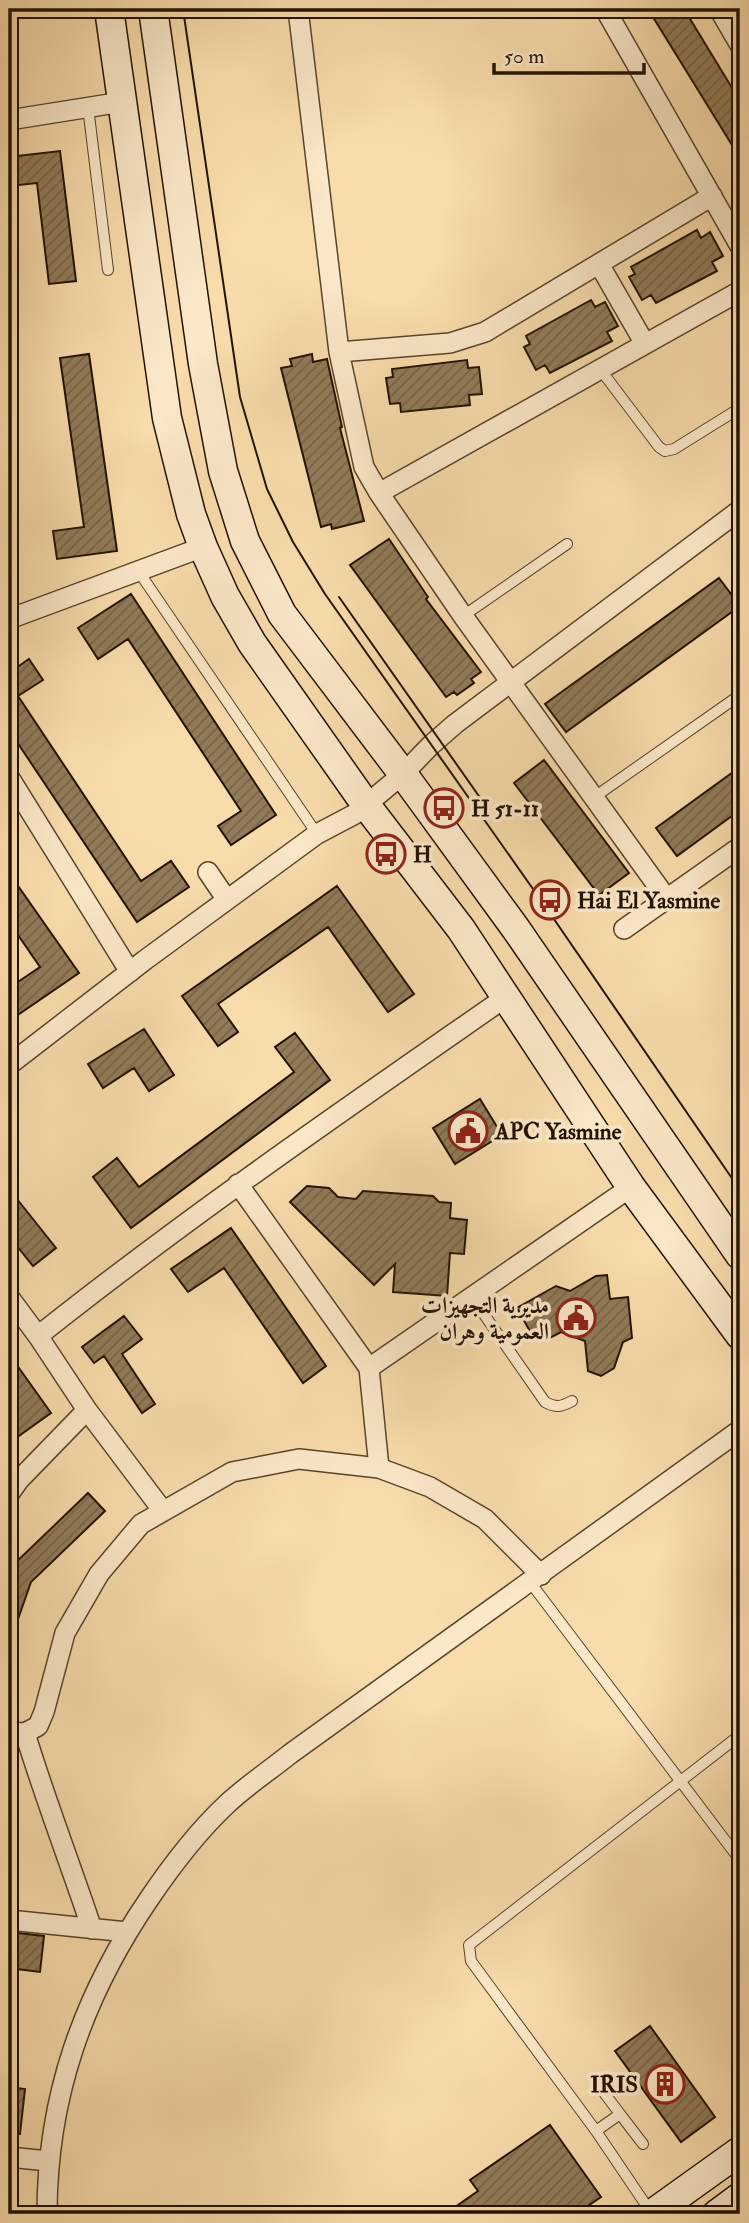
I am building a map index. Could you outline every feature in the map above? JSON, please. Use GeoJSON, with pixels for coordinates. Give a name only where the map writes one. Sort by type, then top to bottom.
{"type":"FeatureCollection","features":[{"type":"Feature","properties":{"kind":"main road"},"geometry":{"type":"LineString","coordinates":[[109,9],[167,418],[180,478],[203,547],[225,596],[252,643],[366,805],[461,929],[631,1187],[740,1335]]}},
{"type":"Feature","properties":{"kind":"main road"},"geometry":{"type":"LineString","coordinates":[[152,9],[202,364],[216,438],[232,503],[245,541],[282,614],[403,774],[523,940],[740,1255]]}},
{"type":"Feature","properties":{"kind":"main road"},"geometry":{"type":"LineString","coordinates":[[652,2214],[740,2151]]}},
{"type":"Feature","properties":{"kind":"main road"},"geometry":{"type":"LineString","coordinates":[[717,2214],[740,2197]]}},
{"type":"Feature","properties":{"kind":"street"},"geometry":{"type":"LineString","coordinates":[[298,9],[339,352],[364,467],[463,616],[667,899]]}},
{"type":"Feature","properties":{"kind":"street"},"geometry":{"type":"LineString","coordinates":[[605,9],[740,246]]}},
{"type":"Feature","properties":{"kind":"street"},"geometry":{"type":"LineString","coordinates":[[719,9],[740,45]]}},
{"type":"Feature","properties":{"kind":"street"},"geometry":{"type":"LineString","coordinates":[[9,120],[122,102]]}},
{"type":"Feature","properties":{"kind":"street"},"geometry":{"type":"LineString","coordinates":[[339,352],[450,343],[485,332],[712,196]]}},
{"type":"Feature","properties":{"kind":"street"},"geometry":{"type":"LineString","coordinates":[[599,264],[645,344]]}},
{"type":"Feature","properties":{"kind":"street"},"geometry":{"type":"LineString","coordinates":[[379,493],[740,291]]}},
{"type":"Feature","properties":{"kind":"street"},"geometry":{"type":"LineString","coordinates":[[9,1065],[317,834],[355,814],[403,774],[439,737],[740,510]]}},
{"type":"Feature","properties":{"kind":"street"},"geometry":{"type":"LineString","coordinates":[[9,619],[203,547]]}},
{"type":"Feature","properties":{"kind":"street"},"geometry":{"type":"LineString","coordinates":[[9,777],[130,972]]}},
{"type":"Feature","properties":{"kind":"street"},"geometry":{"type":"LineString","coordinates":[[624,929],[740,847]]}},
{"type":"Feature","properties":{"kind":"street"},"geometry":{"type":"LineString","coordinates":[[208,872],[227,900]]}},
{"type":"Feature","properties":{"kind":"street"},"geometry":{"type":"LineString","coordinates":[[38,1336],[121,1270],[238,1184],[506,997]]}},
{"type":"Feature","properties":{"kind":"street"},"geometry":{"type":"LineString","coordinates":[[238,1184],[369,1368],[379,1468]]}},
{"type":"Feature","properties":{"kind":"street"},"geometry":{"type":"LineString","coordinates":[[369,1368],[631,1187]]}},
{"type":"Feature","properties":{"kind":"street"},"geometry":{"type":"LineString","coordinates":[[9,1297],[87,1410],[163,1511]]}},
{"type":"Feature","properties":{"kind":"street"},"geometry":{"type":"LineString","coordinates":[[9,1494],[19,1480],[87,1410]]}},
{"type":"Feature","properties":{"kind":"street"},"geometry":{"type":"LineString","coordinates":[[47,2214],[48,2161],[58,2102],[71,2057],[108,1965],[127,1932],[191,1842],[227,1804],[290,1754],[740,1430]]}},
{"type":"Feature","properties":{"kind":"street"},"geometry":{"type":"LineString","coordinates":[[92,1929],[67,1853],[17,1732],[38,1726],[65,1633],[99,1574],[141,1524],[232,1472],[299,1460],[379,1468],[430,1487],[485,1519],[536,1578]]}},
{"type":"Feature","properties":{"kind":"street"},"geometry":{"type":"LineString","coordinates":[[9,1920],[127,1932]]}},
{"type":"Feature","properties":{"kind":"street"},"geometry":{"type":"LineString","coordinates":[[9,2157],[48,2161]]}},
{"type":"Feature","properties":{"kind":"lane"},"geometry":{"type":"LineString","coordinates":[[88,107],[108,270]]}},
{"type":"Feature","properties":{"kind":"lane"},"geometry":{"type":"LineString","coordinates":[[600,369],[659,447],[665,451],[674,449],[740,408]]}},
{"type":"Feature","properties":{"kind":"lane"},"geometry":{"type":"LineString","coordinates":[[463,616],[567,544]]}},
{"type":"Feature","properties":{"kind":"lane"},"geometry":{"type":"LineString","coordinates":[[139,572],[317,834]]}},
{"type":"Feature","properties":{"kind":"lane"},"geometry":{"type":"LineString","coordinates":[[593,798],[740,695]]}},
{"type":"Feature","properties":{"kind":"lane"},"geometry":{"type":"LineString","coordinates":[[472,1297],[545,1402],[562,1406],[572,1401]]}},
{"type":"Feature","properties":{"kind":"lane"},"geometry":{"type":"LineString","coordinates":[[536,1578],[740,1860]]}},
{"type":"Feature","properties":{"kind":"lane"},"geometry":{"type":"LineString","coordinates":[[652,2214],[596,2131],[471,1961],[469,1945],[740,1735]]}},
{"type":"Feature","properties":{"kind":"lane"},"geometry":{"type":"LineString","coordinates":[[605,2094],[643,2144]]}},
{"type":"Feature","properties":{"kind":"lane"},"geometry":{"type":"LineString","coordinates":[[596,2131],[620,2114]]}},
{"type":"Feature","properties":{"kind":"building"},"geometry":{"type":"Polygon","coordinates":[[[648,9],[684,9],[740,101],[740,158],[648,9]]]}},
{"type":"Feature","properties":{"kind":"building"},"geometry":{"type":"Polygon","coordinates":[[[60,151],[76,281],[49,284],[37,183],[9,186],[9,157],[60,151]]]}},
{"type":"Feature","properties":{"kind":"building"},"geometry":{"type":"Polygon","coordinates":[[[697,230],[701,238],[710,232],[723,256],[712,262],[717,271],[656,303],[651,295],[642,300],[629,277],[635,274],[631,267],[697,230]]]}},
{"type":"Feature","properties":{"kind":"building"},"geometry":{"type":"Polygon","coordinates":[[[591,300],[595,307],[605,302],[618,326],[607,332],[612,341],[550,373],[545,365],[536,370],[524,347],[530,344],[526,336],[591,300]]]}},
{"type":"Feature","properties":{"kind":"building"},"geometry":{"type":"Polygon","coordinates":[[[89,354],[117,551],[57,559],[53,531],[84,527],[60,358],[89,354]]]}},
{"type":"Feature","properties":{"kind":"building"},"geometry":{"type":"Polygon","coordinates":[[[312,354],[313,362],[327,359],[342,427],[340,428],[364,521],[332,529],[331,524],[321,527],[281,368],[292,366],[290,359],[312,354]]]}},
{"type":"Feature","properties":{"kind":"building"},"geometry":{"type":"Polygon","coordinates":[[[467,360],[468,368],[479,367],[482,394],[469,395],[470,405],[401,412],[400,403],[390,404],[386,378],[393,377],[392,369],[467,360]]]}},
{"type":"Feature","properties":{"kind":"building"},"geometry":{"type":"Polygon","coordinates":[[[389,539],[428,597],[426,599],[481,672],[471,679],[474,683],[457,695],[454,692],[446,697],[350,565],[389,539]]]}},
{"type":"Feature","properties":{"kind":"building"},"geometry":{"type":"Polygon","coordinates":[[[719,578],[740,606],[566,732],[545,704],[719,578]]]}},
{"type":"Feature","properties":{"kind":"building"},"geometry":{"type":"Polygon","coordinates":[[[131,594],[276,815],[231,845],[218,826],[241,811],[128,639],[98,659],[78,628],[131,594]]]}},
{"type":"Feature","properties":{"kind":"building"},"geometry":{"type":"Polygon","coordinates":[[[29,659],[43,680],[18,696],[141,881],[171,861],[189,887],[137,922],[9,730],[9,673],[29,659]]]}},
{"type":"Feature","properties":{"kind":"building"},"geometry":{"type":"Polygon","coordinates":[[[544,760],[629,873],[599,895],[514,783],[544,760]]]}},
{"type":"Feature","properties":{"kind":"building"},"geometry":{"type":"Polygon","coordinates":[[[740,767],[740,810],[677,856],[656,828],[740,767]]]}},
{"type":"Feature","properties":{"kind":"building"},"geometry":{"type":"Polygon","coordinates":[[[9,873],[79,973],[9,1021],[9,988],[40,967],[9,922],[9,873]]]}},
{"type":"Feature","properties":{"kind":"building"},"geometry":{"type":"Polygon","coordinates":[[[337,886],[414,994],[388,1012],[328,927],[218,1004],[238,1032],[218,1046],[182,996],[337,886]]]}},
{"type":"Feature","properties":{"kind":"building"},"geometry":{"type":"Polygon","coordinates":[[[144,1029],[174,1075],[149,1091],[134,1068],[103,1088],[88,1064],[144,1029]]]}},
{"type":"Feature","properties":{"kind":"building"},"geometry":{"type":"Polygon","coordinates":[[[295,1033],[330,1080],[131,1228],[93,1177],[117,1158],[139,1187],[294,1072],[275,1047],[295,1033]]]}},
{"type":"Feature","properties":{"kind":"building","name":"APC Yasmine"},"geometry":{"type":"Polygon","coordinates":[[[480,1099],[502,1135],[455,1164],[433,1128],[480,1099]]]}},
{"type":"Feature","properties":{"kind":"building"},"geometry":{"type":"Polygon","coordinates":[[[307,1186],[329,1188],[338,1197],[356,1199],[363,1191],[433,1196],[439,1202],[451,1203],[450,1218],[467,1220],[464,1254],[450,1253],[447,1296],[393,1292],[395,1264],[374,1285],[290,1202],[307,1186]]]}},
{"type":"Feature","properties":{"kind":"building"},"geometry":{"type":"Polygon","coordinates":[[[9,1189],[56,1248],[33,1266],[9,1236],[9,1189]]]}},
{"type":"Feature","properties":{"kind":"building"},"geometry":{"type":"Polygon","coordinates":[[[231,1228],[326,1366],[303,1383],[224,1268],[188,1292],[171,1269],[231,1228]]]}},
{"type":"Feature","properties":{"kind":"building","name":"مديرية التجهيزات العمومية وهران"},"geometry":{"type":"Polygon","coordinates":[[[607,1275],[610,1299],[628,1297],[632,1338],[623,1342],[614,1368],[601,1376],[588,1371],[585,1341],[561,1332],[546,1340],[532,1335],[517,1308],[556,1286],[570,1291],[596,1276],[607,1275]]]}},
{"type":"Feature","properties":{"kind":"building"},"geometry":{"type":"Polygon","coordinates":[[[124,1316],[142,1339],[122,1354],[155,1404],[142,1413],[104,1356],[94,1363],[82,1347],[124,1316]]]}},
{"type":"Feature","properties":{"kind":"building"},"geometry":{"type":"Polygon","coordinates":[[[9,1354],[51,1413],[9,1443],[9,1354]]]}},
{"type":"Feature","properties":{"kind":"building"},"geometry":{"type":"Polygon","coordinates":[[[88,1493],[105,1511],[31,1582],[11,1639],[9,1638],[9,1569],[88,1493]]]}},
{"type":"Feature","properties":{"kind":"building"},"geometry":{"type":"Polygon","coordinates":[[[9,1932],[44,1936],[40,1972],[9,1968],[9,1932]]]}},
{"type":"Feature","properties":{"kind":"building","name":"IRIS"},"geometry":{"type":"Polygon","coordinates":[[[650,2026],[715,2117],[681,2142],[615,2051],[650,2026]]]}},
{"type":"Feature","properties":{"kind":"building"},"geometry":{"type":"Polygon","coordinates":[[[9,2087],[25,2089],[20,2134],[9,2133],[9,2087]]]}},
{"type":"Feature","properties":{"kind":"building"},"geometry":{"type":"Polygon","coordinates":[[[550,2125],[601,2197],[576,2214],[445,2214],[478,2191],[470,2180],[550,2125]]]}},
{"type":"Feature","properties":{"kind":"tram line"},"geometry":{"type":"LineString","coordinates":[[183,9],[240,397],[267,489],[293,542],[325,594],[545,906],[740,1190]]}},
{"type":"Feature","properties":{"kind":"tram line"},"geometry":{"type":"LineString","coordinates":[[339,597],[488,809]]}},
{"type":"Feature","properties":{"kind":"place","name":"H 51-11"},"geometry":{"type":"Point","coordinates":[444,808]}},
{"type":"Feature","properties":{"kind":"place","name":"H"},"geometry":{"type":"Point","coordinates":[386,854]}},
{"type":"Feature","properties":{"kind":"place","name":"Hai El Yasmine"},"geometry":{"type":"Point","coordinates":[550,900]}},
{"type":"Feature","properties":{"kind":"place","name":"APC Yasmine"},"geometry":{"type":"Point","coordinates":[468,1131]}},
{"type":"Feature","properties":{"kind":"place","name":"مديرية التجهيزات العمومية وهران"},"geometry":{"type":"Point","coordinates":[576,1318]}},
{"type":"Feature","properties":{"kind":"place","name":"IRIS"},"geometry":{"type":"Point","coordinates":[665,2084]}}]}
